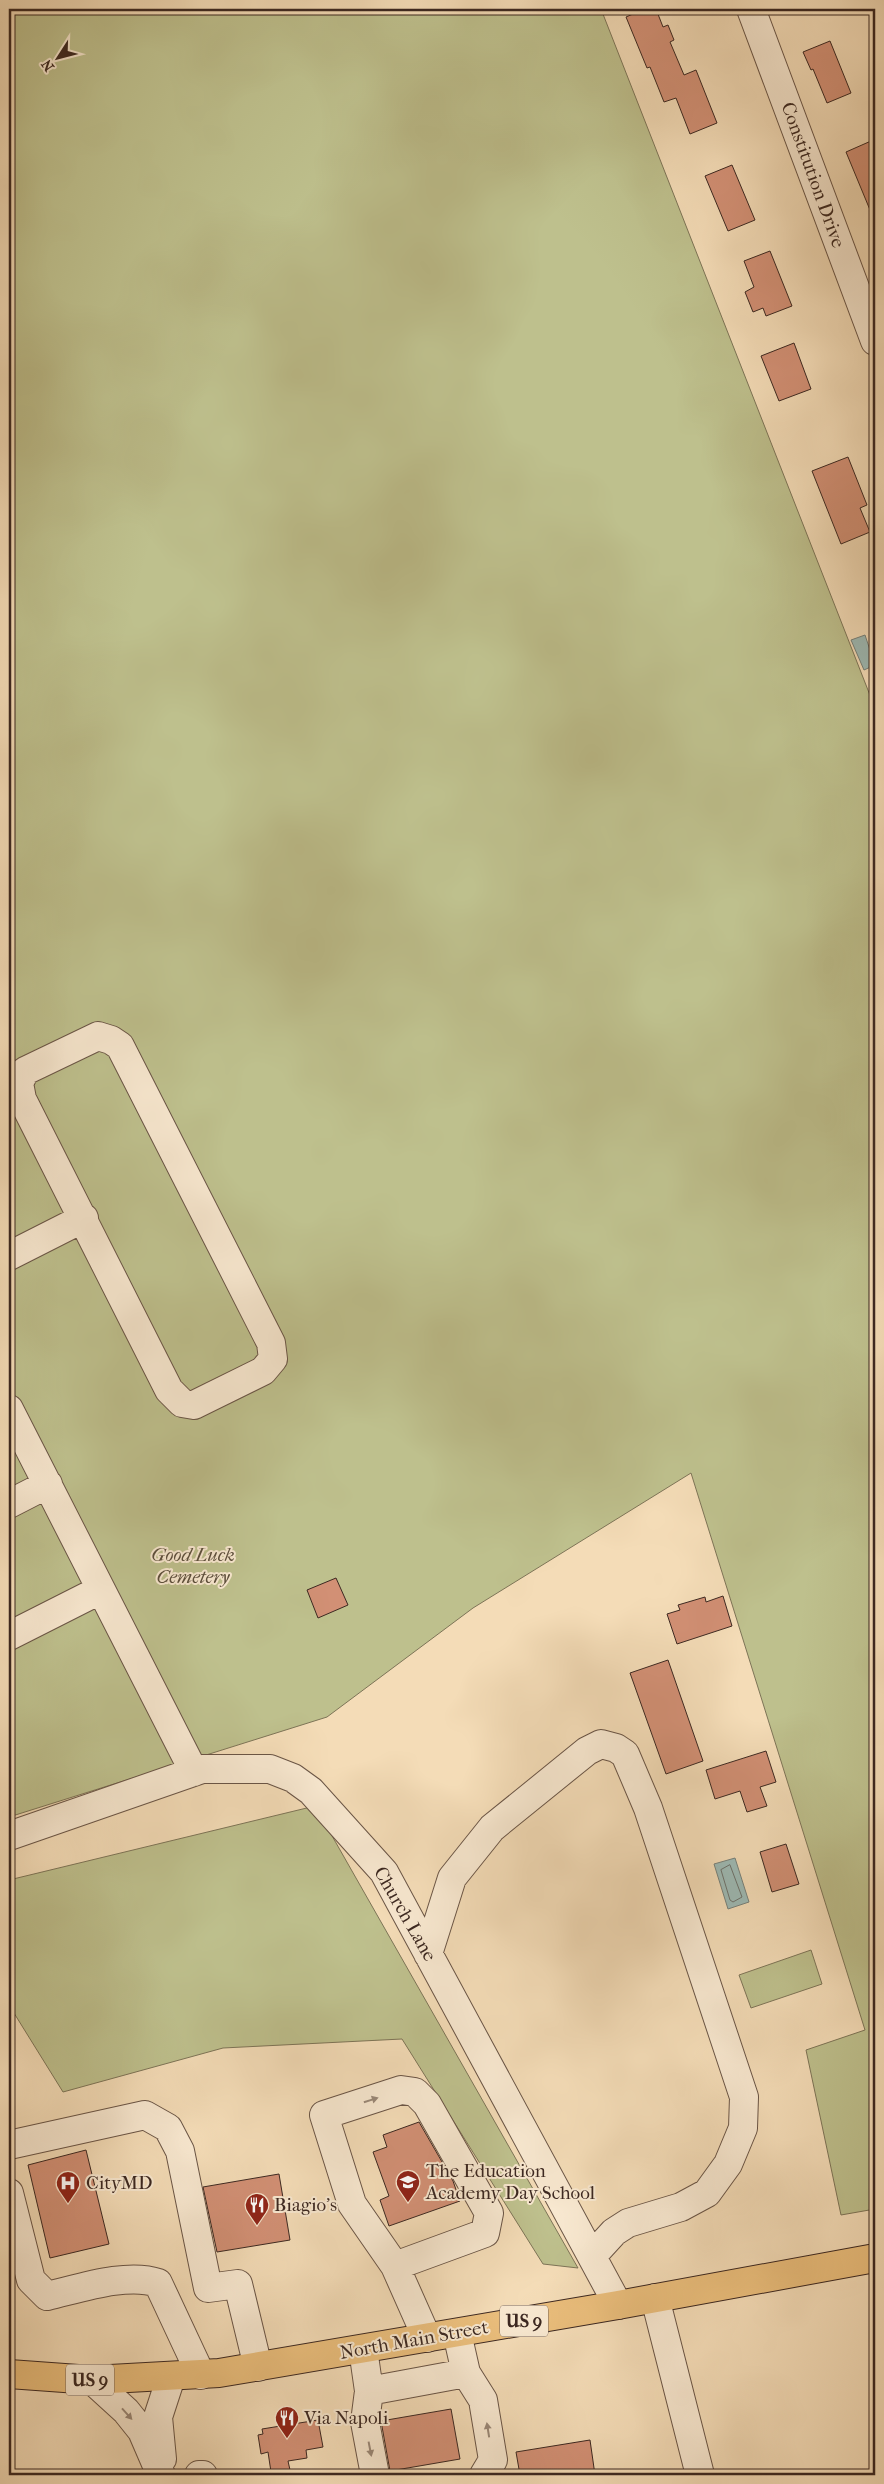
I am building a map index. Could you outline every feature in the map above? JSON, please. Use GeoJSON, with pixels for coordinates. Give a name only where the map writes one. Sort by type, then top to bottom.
{"type":"FeatureCollection","features":[{"type":"Feature","properties":{"kind":"highway","name":"North Main Street"},"geometry":{"type":"LineString","coordinates":[[9,2374],[92,2380],[201,2375],[458,2333],[875,2258]]}},
{"type":"Feature","properties":{"kind":"street","name":"Constitution Drive"},"geometry":{"type":"LineString","coordinates":[[751,9],[875,341]]}},
{"type":"Feature","properties":{"kind":"street"},"geometry":{"type":"LineString","coordinates":[[98,1036],[111,1040],[120,1046],[271,1343],[273,1359],[263,1371],[194,1405],[182,1403],[169,1390],[84,1218],[22,1099],[19,1083],[25,1072],[98,1036]]}},
{"type":"Feature","properties":{"kind":"street"},"geometry":{"type":"LineString","coordinates":[[9,1256],[84,1218]]}},
{"type":"Feature","properties":{"kind":"street"},"geometry":{"type":"LineString","coordinates":[[9,1409],[194,1772]]}},
{"type":"Feature","properties":{"kind":"street"},"geometry":{"type":"LineString","coordinates":[[9,1504],[48,1484]]}},
{"type":"Feature","properties":{"kind":"street"},"geometry":{"type":"LineString","coordinates":[[9,1636],[100,1590]]}},
{"type":"Feature","properties":{"kind":"street"},"geometry":{"type":"LineString","coordinates":[[428,1954],[452,1878],[492,1828],[587,1751],[601,1744],[616,1748],[625,1754],[648,1808],[744,2097],[743,2128],[728,2164],[707,2193],[681,2207],[628,2223],[614,2232],[592,2256]]}},
{"type":"Feature","properties":{"kind":"street","name":"Church Lane"},"geometry":{"type":"LineString","coordinates":[[9,1836],[202,1770],[270,1769],[293,1778],[311,1791],[384,1872],[618,2305]]}},
{"type":"Feature","properties":{"kind":"street"},"geometry":{"type":"LineString","coordinates":[[395,2266],[485,2234],[490,2213],[427,2104],[415,2092],[401,2090],[324,2115],[352,2204],[395,2266],[427,2338]]}},
{"type":"Feature","properties":{"kind":"street"},"geometry":{"type":"LineString","coordinates":[[9,2145],[145,2115],[168,2128],[180,2150],[208,2288],[238,2284],[258,2367]]}},
{"type":"Feature","properties":{"kind":"street"},"geometry":{"type":"LineString","coordinates":[[9,2193],[31,2280],[47,2296],[122,2281],[146,2279],[158,2283],[201,2375]]}},
{"type":"Feature","properties":{"kind":"street"},"geometry":{"type":"LineString","coordinates":[[654,2298],[700,2475]]}},
{"type":"Feature","properties":{"kind":"street"},"geometry":{"type":"LineString","coordinates":[[458,2333],[466,2373],[483,2400],[485,2408],[493,2460],[484,2475]]}},
{"type":"Feature","properties":{"kind":"street"},"geometry":{"type":"LineString","coordinates":[[363,2349],[369,2391],[364,2422],[375,2475]]}},
{"type":"Feature","properties":{"kind":"street"},"geometry":{"type":"LineString","coordinates":[[369,2391],[466,2373]]}},
{"type":"Feature","properties":{"kind":"street"},"geometry":{"type":"LineString","coordinates":[[163,2475],[158,2417],[171,2377]]}},
{"type":"Feature","properties":{"kind":"street"},"geometry":{"type":"LineString","coordinates":[[92,2380],[126,2411],[142,2431],[163,2475]]}},
{"type":"Feature","properties":{"kind":"green space","name":"Good Luck Cemetery"},"geometry":{"type":"Polygon","coordinates":[[[9,9],[601,9],[875,708],[875,2209],[841,2215],[806,2050],[865,2030],[691,1473],[473,1608],[327,1717],[9,1817],[9,9]]]}},
{"type":"Feature","properties":{"kind":"green space"},"geometry":{"type":"Polygon","coordinates":[[[315,1806],[578,2268],[543,2264],[402,2039],[223,2048],[63,2092],[9,2005],[9,1880],[315,1806]]]}},
{"type":"Feature","properties":{"kind":"green space"},"geometry":{"type":"Polygon","coordinates":[[[811,1950],[822,1984],[751,2008],[739,1975],[811,1950]]]}},
{"type":"Feature","properties":{"kind":"water"},"geometry":{"type":"Polygon","coordinates":[[[865,635],[875,665],[864,670],[851,640],[865,635]]]}},
{"type":"Feature","properties":{"kind":"water"},"geometry":{"type":"Polygon","coordinates":[[[735,1858],[749,1902],[728,1909],[714,1864],[735,1858]]]}},
{"type":"Feature","properties":{"kind":"building"},"geometry":{"type":"Polygon","coordinates":[[[631,9],[656,9],[663,27],[668,25],[674,40],[670,42],[684,75],[696,70],[717,123],[690,134],[676,98],[664,102],[650,67],[647,68],[626,17],[633,14],[631,9]]]}},
{"type":"Feature","properties":{"kind":"building"},"geometry":{"type":"Polygon","coordinates":[[[830,41],[851,93],[827,103],[813,69],[811,70],[803,52],[830,41]]]}},
{"type":"Feature","properties":{"kind":"building"},"geometry":{"type":"Polygon","coordinates":[[[871,141],[875,152],[875,222],[846,152],[871,141]]]}},
{"type":"Feature","properties":{"kind":"building"},"geometry":{"type":"Polygon","coordinates":[[[732,165],[755,220],[728,231],[705,176],[732,165]]]}},
{"type":"Feature","properties":{"kind":"building"},"geometry":{"type":"Polygon","coordinates":[[[770,251],[792,306],[766,316],[763,308],[753,312],[745,292],[754,287],[744,261],[770,251]]]}},
{"type":"Feature","properties":{"kind":"building"},"geometry":{"type":"Polygon","coordinates":[[[794,343],[811,389],[779,401],[761,356],[794,343]]]}},
{"type":"Feature","properties":{"kind":"building"},"geometry":{"type":"Polygon","coordinates":[[[848,457],[867,505],[860,508],[870,532],[841,544],[812,471],[848,457]]]}},
{"type":"Feature","properties":{"kind":"building"},"geometry":{"type":"Polygon","coordinates":[[[336,1578],[348,1605],[318,1618],[307,1590],[336,1578]]]}},
{"type":"Feature","properties":{"kind":"building"},"geometry":{"type":"Polygon","coordinates":[[[723,1596],[732,1626],[677,1644],[667,1614],[680,1610],[678,1605],[705,1597],[706,1602],[723,1596]]]}},
{"type":"Feature","properties":{"kind":"building"},"geometry":{"type":"Polygon","coordinates":[[[668,1660],[703,1761],[666,1774],[630,1673],[668,1660]]]}},
{"type":"Feature","properties":{"kind":"building"},"geometry":{"type":"Polygon","coordinates":[[[766,1751],[776,1782],[760,1787],[767,1806],[747,1812],[740,1791],[715,1799],[706,1770],[766,1751]]]}},
{"type":"Feature","properties":{"kind":"building"},"geometry":{"type":"Polygon","coordinates":[[[786,1844],[799,1884],[772,1892],[760,1852],[786,1844]]]}},
{"type":"Feature","properties":{"kind":"building"},"geometry":{"type":"Polygon","coordinates":[[[419,2122],[453,2181],[460,2201],[389,2226],[380,2200],[389,2196],[373,2152],[387,2147],[383,2135],[419,2122]]]}},
{"type":"Feature","properties":{"kind":"building","name":"CityMD"},"geometry":{"type":"Polygon","coordinates":[[[86,2150],[109,2244],[50,2258],[28,2165],[86,2150]]]}},
{"type":"Feature","properties":{"kind":"building"},"geometry":{"type":"Polygon","coordinates":[[[279,2174],[290,2240],[217,2252],[203,2187],[279,2174]]]}},
{"type":"Feature","properties":{"kind":"building"},"geometry":{"type":"Polygon","coordinates":[[[451,2409],[460,2459],[390,2471],[381,2421],[451,2409]]]}},
{"type":"Feature","properties":{"kind":"building"},"geometry":{"type":"Polygon","coordinates":[[[318,2420],[323,2447],[306,2450],[307,2458],[288,2461],[290,2470],[271,2472],[268,2452],[261,2454],[258,2435],[263,2434],[262,2429],[318,2420]]]}},
{"type":"Feature","properties":{"kind":"building"},"geometry":{"type":"Polygon","coordinates":[[[590,2440],[595,2475],[520,2475],[516,2452],[590,2440]]]}},
{"type":"Feature","properties":{"kind":"place","name":"The Education Academy Day School"},"geometry":{"type":"Point","coordinates":[408,2203]}},
{"type":"Feature","properties":{"kind":"place","name":"CityMD"},"geometry":{"type":"Point","coordinates":[68,2204]}},
{"type":"Feature","properties":{"kind":"place","name":"Biagio's"},"geometry":{"type":"Point","coordinates":[257,2226]}},
{"type":"Feature","properties":{"kind":"place","name":"Via Napoli"},"geometry":{"type":"Point","coordinates":[287,2439]}}]}
